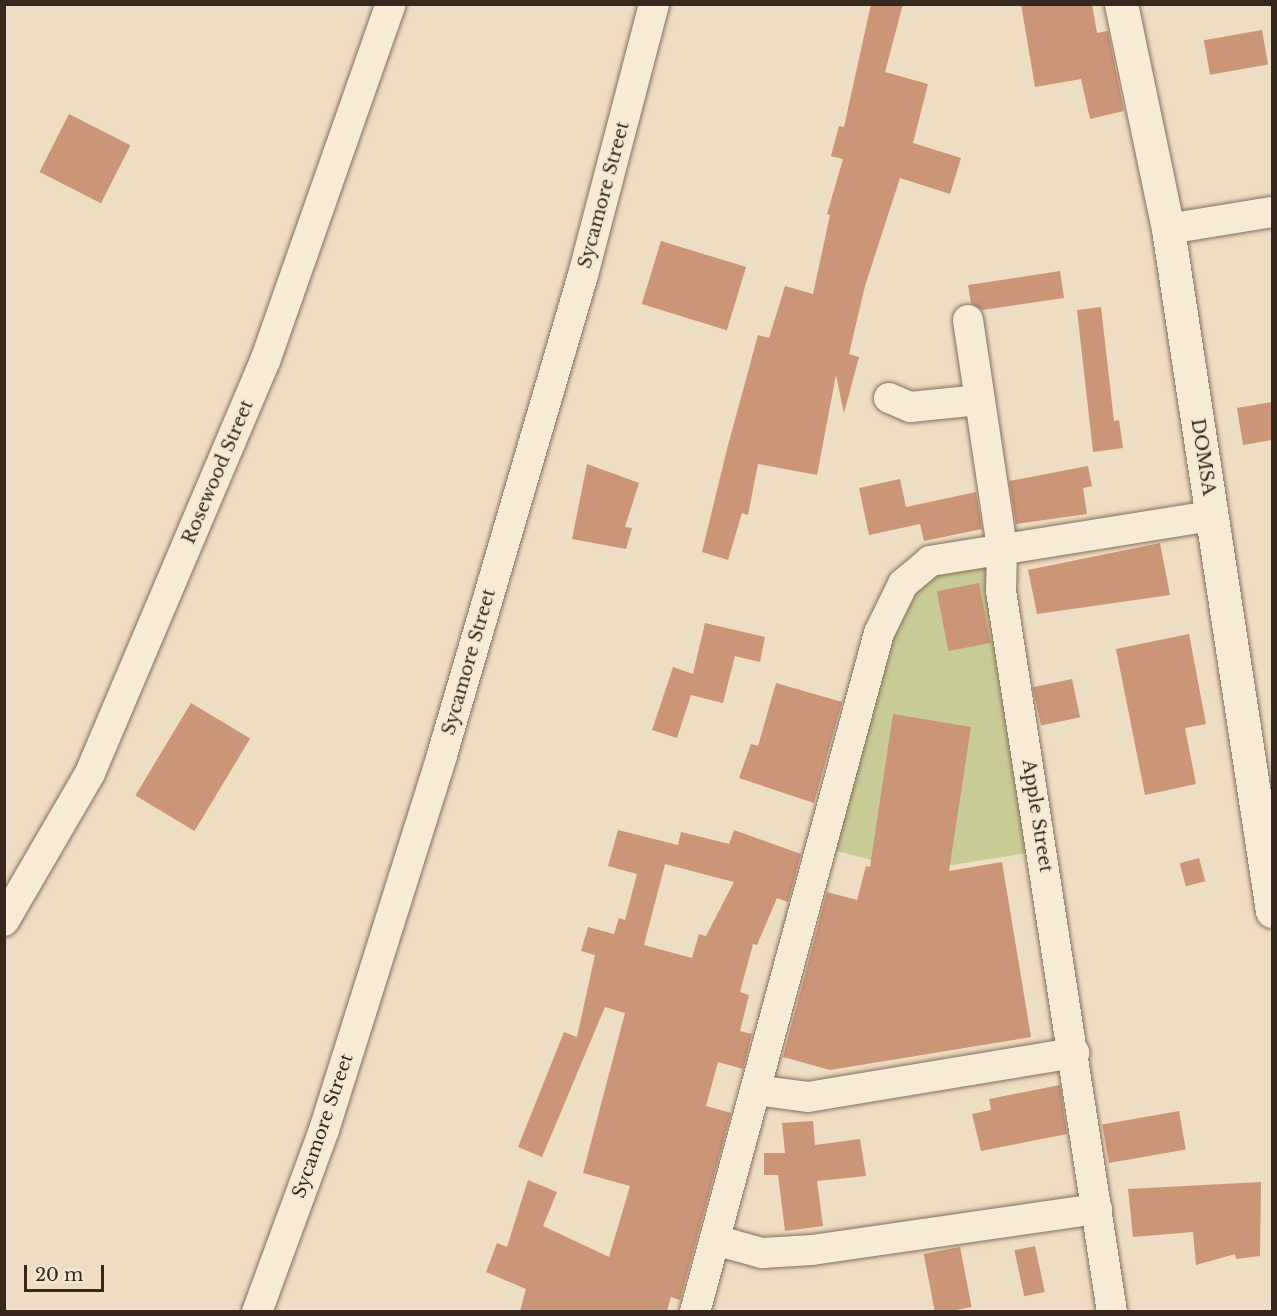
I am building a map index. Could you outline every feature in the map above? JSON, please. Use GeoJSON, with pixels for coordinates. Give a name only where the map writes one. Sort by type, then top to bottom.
{"type":"FeatureCollection","features":[{"type":"Feature","properties":{"kind":"main road","name":"DOMSA"},"geometry":{"type":"LineString","coordinates":[[1121,4],[1168,229],[1272,911]]}},
{"type":"Feature","properties":{"kind":"street","name":"Rosewood Street"},"geometry":{"type":"LineString","coordinates":[[4,921],[90,773],[256,382],[391,4]]}},
{"type":"Feature","properties":{"kind":"street","name":"Sycamore Street"},"geometry":{"type":"LineString","coordinates":[[257,1311],[324,1130],[442,755],[584,275],[654,4]]}},
{"type":"Feature","properties":{"kind":"street"},"geometry":{"type":"LineString","coordinates":[[1168,229],[1272,213]]}},
{"type":"Feature","properties":{"kind":"street","name":"Apple Street"},"geometry":{"type":"LineString","coordinates":[[968,320],[1002,548],[1001,591],[1112,1311]]}},
{"type":"Feature","properties":{"kind":"street"},"geometry":{"type":"LineString","coordinates":[[889,398],[910,406],[980,400]]}},
{"type":"Feature","properties":{"kind":"street"},"geometry":{"type":"LineString","coordinates":[[695,1311],[879,633],[903,584],[930,561],[1212,516]]}},
{"type":"Feature","properties":{"kind":"street"},"geometry":{"type":"LineString","coordinates":[[755,1090],[808,1097],[1074,1053]]}},
{"type":"Feature","properties":{"kind":"street"},"geometry":{"type":"LineString","coordinates":[[715,1240],[762,1253],[812,1250],[1097,1209]]}},
{"type":"Feature","properties":{"kind":"green space"},"geometry":{"type":"Polygon","coordinates":[[[987,563],[1027,853],[914,871],[833,850],[890,638],[915,590],[938,573],[987,563]]]}},
{"type":"Feature","properties":{"kind":"building"},"geometry":{"type":"Polygon","coordinates":[[[871,4],[903,4],[885,72],[928,84],[913,143],[961,158],[950,194],[900,178],[865,286],[849,354],[859,357],[844,413],[836,375],[817,475],[758,464],[748,515],[742,513],[728,560],[702,552],[727,449],[758,335],[769,338],[785,286],[813,294],[830,215],[827,214],[843,159],[831,156],[839,126],[844,127],[871,4]]]}},
{"type":"Feature","properties":{"kind":"building"},"geometry":{"type":"Polygon","coordinates":[[[1021,4],[1092,4],[1097,33],[1108,31],[1124,111],[1090,119],[1081,79],[1035,87],[1021,4]]]}},
{"type":"Feature","properties":{"kind":"building"},"geometry":{"type":"Polygon","coordinates":[[[1262,30],[1268,64],[1210,75],[1204,40],[1262,30]]]}},
{"type":"Feature","properties":{"kind":"building"},"geometry":{"type":"Polygon","coordinates":[[[69,114],[130,145],[101,203],[39,172],[69,114]]]}},
{"type":"Feature","properties":{"kind":"building"},"geometry":{"type":"Polygon","coordinates":[[[661,241],[746,267],[727,330],[642,304],[661,241]]]}},
{"type":"Feature","properties":{"kind":"building"},"geometry":{"type":"Polygon","coordinates":[[[1060,271],[1064,298],[982,310],[971,303],[968,285],[1060,271]]]}},
{"type":"Feature","properties":{"kind":"building"},"geometry":{"type":"Polygon","coordinates":[[[1101,307],[1114,421],[1119,420],[1123,448],[1093,452],[1077,310],[1101,307]]]}},
{"type":"Feature","properties":{"kind":"building"},"geometry":{"type":"Polygon","coordinates":[[[1272,402],[1272,440],[1243,445],[1237,408],[1272,402]]]}},
{"type":"Feature","properties":{"kind":"building"},"geometry":{"type":"Polygon","coordinates":[[[587,464],[639,483],[625,527],[632,528],[626,549],[572,539],[587,464]]]}},
{"type":"Feature","properties":{"kind":"building"},"geometry":{"type":"Polygon","coordinates":[[[1088,466],[1092,486],[1083,488],[1087,514],[1016,524],[1009,481],[1088,466]]]}},
{"type":"Feature","properties":{"kind":"building"},"geometry":{"type":"Polygon","coordinates":[[[900,479],[906,507],[976,492],[982,529],[924,541],[920,524],[869,535],[859,488],[900,479]]]}},
{"type":"Feature","properties":{"kind":"building"},"geometry":{"type":"Polygon","coordinates":[[[1160,543],[1170,595],[1037,614],[1028,570],[1160,543]]]}},
{"type":"Feature","properties":{"kind":"building"},"geometry":{"type":"Polygon","coordinates":[[[979,583],[991,643],[948,651],[937,591],[979,583]]]}},
{"type":"Feature","properties":{"kind":"building"},"geometry":{"type":"Polygon","coordinates":[[[705,623],[765,637],[760,662],[735,656],[723,703],[691,695],[677,738],[652,730],[673,667],[693,674],[705,623]]]}},
{"type":"Feature","properties":{"kind":"building"},"geometry":{"type":"Polygon","coordinates":[[[1189,634],[1206,724],[1185,728],[1196,784],[1145,795],[1116,649],[1189,634]]]}},
{"type":"Feature","properties":{"kind":"building"},"geometry":{"type":"Polygon","coordinates":[[[1072,679],[1080,717],[1041,725],[1033,687],[1072,679]]]}},
{"type":"Feature","properties":{"kind":"building"},"geometry":{"type":"Polygon","coordinates":[[[776,683],[842,702],[814,803],[739,778],[751,744],[758,746],[776,683]]]}},
{"type":"Feature","properties":{"kind":"building"},"geometry":{"type":"Polygon","coordinates":[[[191,703],[250,739],[195,831],[135,796],[191,703]]]}},
{"type":"Feature","properties":{"kind":"building"},"geometry":{"type":"Polygon","coordinates":[[[893,714],[971,727],[949,871],[1002,862],[1031,1037],[830,1070],[783,1057],[827,892],[857,900],[866,866],[870,867],[893,714]]]}},
{"type":"Feature","properties":{"kind":"building"},"geometry":{"type":"Polygon","coordinates":[[[618,830],[678,845],[681,832],[729,844],[734,830],[801,854],[788,902],[777,898],[757,945],[753,944],[740,992],[749,995],[740,1031],[752,1034],[743,1069],[718,1062],[706,1106],[731,1113],[680,1300],[671,1297],[667,1311],[520,1311],[526,1289],[486,1272],[497,1243],[507,1247],[528,1180],[557,1192],[543,1226],[609,1257],[630,1186],[583,1173],[625,1013],[605,1007],[542,1157],[518,1147],[564,1032],[577,1037],[595,955],[581,951],[588,927],[614,934],[619,918],[625,920],[637,874],[608,866],[618,830]],[[665,864],[644,945],[692,958],[699,934],[706,936],[734,882],[665,864]]]}},
{"type":"Feature","properties":{"kind":"building"},"geometry":{"type":"Polygon","coordinates":[[[1199,858],[1205,881],[1186,886],[1180,863],[1199,858]]]}},
{"type":"Feature","properties":{"kind":"building"},"geometry":{"type":"Polygon","coordinates":[[[1060,1085],[1067,1134],[981,1151],[972,1114],[991,1110],[989,1099],[1060,1085]]]}},
{"type":"Feature","properties":{"kind":"building"},"geometry":{"type":"Polygon","coordinates":[[[1179,1111],[1186,1149],[1109,1163],[1102,1125],[1179,1111]]]}},
{"type":"Feature","properties":{"kind":"building"},"geometry":{"type":"Polygon","coordinates":[[[813,1121],[815,1145],[860,1139],[866,1176],[817,1181],[823,1226],[785,1231],[778,1175],[764,1175],[764,1153],[785,1153],[782,1123],[813,1121]]]}},
{"type":"Feature","properties":{"kind":"building"},"geometry":{"type":"Polygon","coordinates":[[[1261,1182],[1260,1256],[1236,1259],[1235,1254],[1196,1265],[1193,1232],[1133,1237],[1128,1189],[1261,1182]]]}},
{"type":"Feature","properties":{"kind":"building"},"geometry":{"type":"Polygon","coordinates":[[[1035,1246],[1045,1292],[1024,1296],[1014,1250],[1035,1246]]]}},
{"type":"Feature","properties":{"kind":"building"},"geometry":{"type":"Polygon","coordinates":[[[960,1247],[972,1307],[935,1312],[924,1254],[960,1247]]]}}]}
